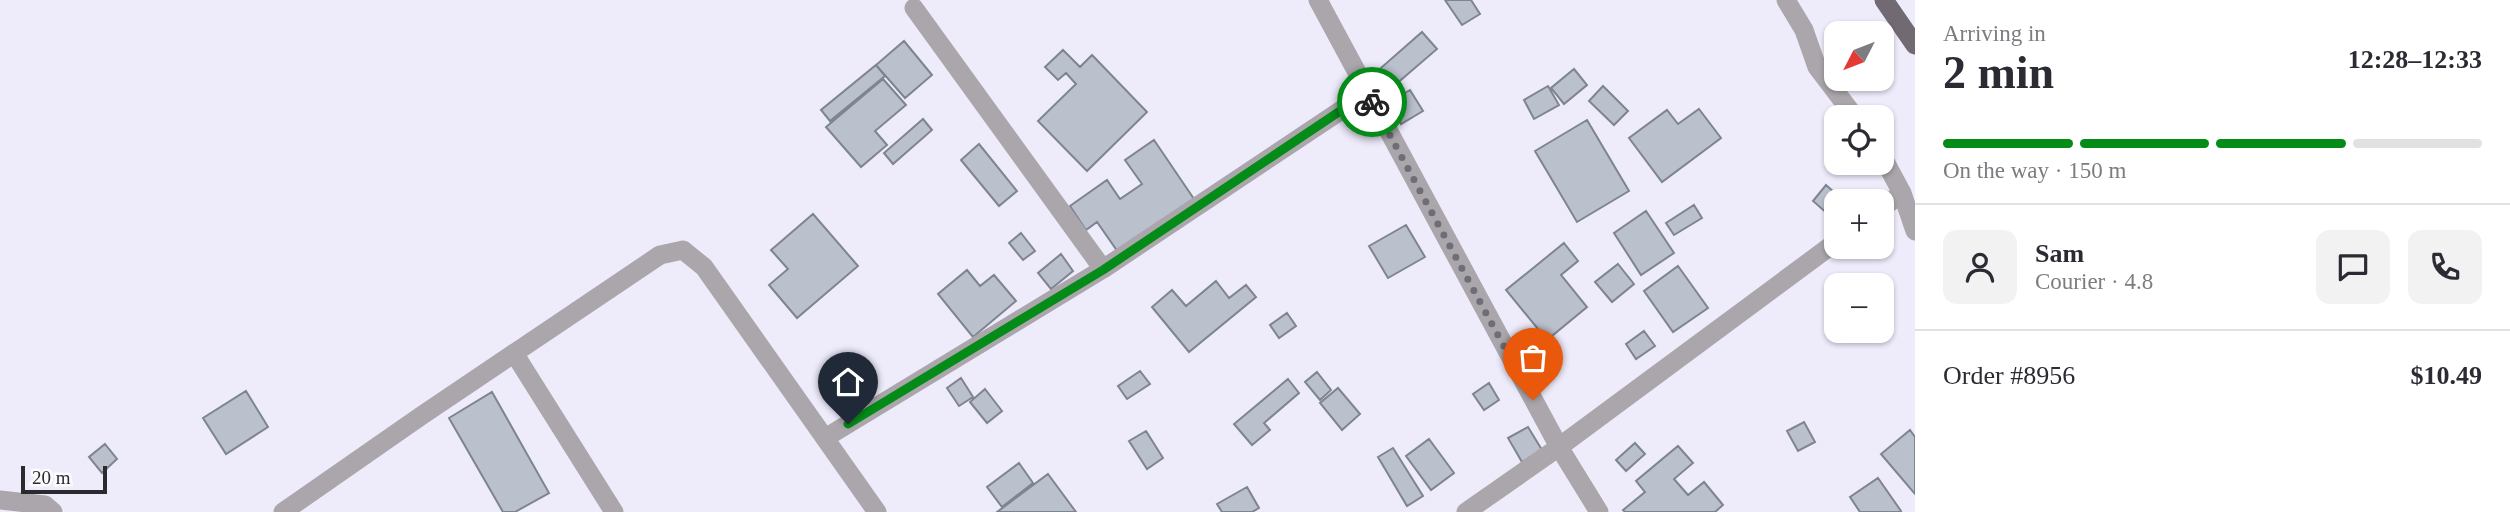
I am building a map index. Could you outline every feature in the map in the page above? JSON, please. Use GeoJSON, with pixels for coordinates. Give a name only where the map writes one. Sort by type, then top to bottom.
{"type":"FeatureCollection","features":[{"type":"Feature","properties":{"kind":"main road"},"geometry":{"type":"LineString","coordinates":[[1884,0],[1915,44]]}},
{"type":"Feature","properties":{"kind":"street"},"geometry":{"type":"LineString","coordinates":[[1318,0],[1559,447],[1599,512]]}},
{"type":"Feature","properties":{"kind":"street"},"geometry":{"type":"LineString","coordinates":[[1786,0],[1804,30],[1817,67],[1846,105]]}},
{"type":"Feature","properties":{"kind":"street"},"geometry":{"type":"LineString","coordinates":[[914,8],[1103,270]]}},
{"type":"Feature","properties":{"kind":"street"},"geometry":{"type":"LineString","coordinates":[[825,438],[1103,270],[1367,93]]}},
{"type":"Feature","properties":{"kind":"street"},"geometry":{"type":"LineString","coordinates":[[1892,175],[1902,193],[1915,231]]}},
{"type":"Feature","properties":{"kind":"street"},"geometry":{"type":"LineString","coordinates":[[1894,199],[1902,193]]}},
{"type":"Feature","properties":{"kind":"street"},"geometry":{"type":"LineString","coordinates":[[283,512],[660,255],[683,250],[704,267],[877,512]]}},
{"type":"Feature","properties":{"kind":"street"},"geometry":{"type":"LineString","coordinates":[[1466,512],[1559,447],[1824,251]]}},
{"type":"Feature","properties":{"kind":"street"},"geometry":{"type":"LineString","coordinates":[[514,353],[614,512]]}},
{"type":"Feature","properties":{"kind":"street"},"geometry":{"type":"LineString","coordinates":[[0,500],[46,505],[53,512]]}},
{"type":"Feature","properties":{"kind":"building"},"geometry":{"type":"Polygon","coordinates":[[[1445,0],[1471,0],[1480,14],[1462,25],[1445,0]]]}},
{"type":"Feature","properties":{"kind":"building"},"geometry":{"type":"Polygon","coordinates":[[[1422,32],[1437,49],[1388,91],[1374,74],[1422,32]]]}},
{"type":"Feature","properties":{"kind":"building"},"geometry":{"type":"Polygon","coordinates":[[[904,41],[932,75],[905,98],[876,65],[904,41]]]}},
{"type":"Feature","properties":{"kind":"building"},"geometry":{"type":"Polygon","coordinates":[[[1063,50],[1080,67],[1092,55],[1147,112],[1087,171],[1038,121],[1076,84],[1066,73],[1058,80],[1045,67],[1063,50]]]}},
{"type":"Feature","properties":{"kind":"building"},"geometry":{"type":"Polygon","coordinates":[[[876,65],[885,76],[830,121],[821,110],[876,65]]]}},
{"type":"Feature","properties":{"kind":"building"},"geometry":{"type":"Polygon","coordinates":[[[1574,69],[1587,85],[1564,104],[1551,88],[1574,69]]]}},
{"type":"Feature","properties":{"kind":"building"},"geometry":{"type":"Polygon","coordinates":[[[883,79],[906,105],[875,131],[887,145],[861,167],[826,127],[883,79]]]}},
{"type":"Feature","properties":{"kind":"building"},"geometry":{"type":"Polygon","coordinates":[[[1548,86],[1559,105],[1534,119],[1524,100],[1548,86]]]}},
{"type":"Feature","properties":{"kind":"building"},"geometry":{"type":"Polygon","coordinates":[[[1603,86],[1628,111],[1614,125],[1589,101],[1603,86]]]}},
{"type":"Feature","properties":{"kind":"building"},"geometry":{"type":"Polygon","coordinates":[[[1410,90],[1423,111],[1401,124],[1389,102],[1410,90]]]}},
{"type":"Feature","properties":{"kind":"building"},"geometry":{"type":"Polygon","coordinates":[[[1699,109],[1721,138],[1662,182],[1629,138],[1667,110],[1678,124],[1699,109]]]}},
{"type":"Feature","properties":{"kind":"building"},"geometry":{"type":"Polygon","coordinates":[[[923,119],[932,130],[893,164],[884,153],[923,119]]]}},
{"type":"Feature","properties":{"kind":"building"},"geometry":{"type":"Polygon","coordinates":[[[1587,120],[1629,191],[1577,222],[1535,151],[1587,120]]]}},
{"type":"Feature","properties":{"kind":"building"},"geometry":{"type":"Polygon","coordinates":[[[1154,140],[1194,199],[1118,252],[1097,222],[1086,230],[1070,206],[1107,180],[1120,199],[1142,184],[1125,160],[1154,140]]]}},
{"type":"Feature","properties":{"kind":"building"},"geometry":{"type":"Polygon","coordinates":[[[979,144],[1017,191],[999,206],[961,160],[979,144]]]}},
{"type":"Feature","properties":{"kind":"building"},"geometry":{"type":"Polygon","coordinates":[[[1826,185],[1830,189],[1824,189],[1824,211],[1813,201],[1826,185]]]}},
{"type":"Feature","properties":{"kind":"building"},"geometry":{"type":"Polygon","coordinates":[[[1694,205],[1702,218],[1674,235],[1666,223],[1694,205]]]}},
{"type":"Feature","properties":{"kind":"building"},"geometry":{"type":"Polygon","coordinates":[[[1646,211],[1674,253],[1641,275],[1614,233],[1646,211]]]}},
{"type":"Feature","properties":{"kind":"building"},"geometry":{"type":"Polygon","coordinates":[[[813,214],[858,266],[797,318],[769,285],[788,269],[771,250],[813,214]]]}},
{"type":"Feature","properties":{"kind":"building"},"geometry":{"type":"Polygon","coordinates":[[[1406,225],[1425,257],[1388,278],[1369,246],[1406,225]]]}},
{"type":"Feature","properties":{"kind":"building"},"geometry":{"type":"Polygon","coordinates":[[[1021,233],[1035,251],[1023,260],[1009,243],[1021,233]]]}},
{"type":"Feature","properties":{"kind":"building"},"geometry":{"type":"Polygon","coordinates":[[[1564,243],[1578,261],[1561,275],[1587,307],[1547,340],[1506,290],[1564,243]]]}},
{"type":"Feature","properties":{"kind":"building"},"geometry":{"type":"Polygon","coordinates":[[[1061,254],[1073,271],[1051,289],[1038,273],[1061,254]]]}},
{"type":"Feature","properties":{"kind":"building"},"geometry":{"type":"Polygon","coordinates":[[[1618,264],[1634,284],[1612,302],[1595,282],[1618,264]]]}},
{"type":"Feature","properties":{"kind":"building"},"geometry":{"type":"Polygon","coordinates":[[[1678,266],[1708,308],[1673,332],[1644,291],[1678,266]]]}},
{"type":"Feature","properties":{"kind":"building"},"geometry":{"type":"Polygon","coordinates":[[[967,270],[980,286],[994,275],[1016,301],[973,337],[938,294],[967,270]]]}},
{"type":"Feature","properties":{"kind":"building"},"geometry":{"type":"Polygon","coordinates":[[[1216,281],[1229,298],[1246,285],[1256,297],[1189,352],[1152,307],[1172,290],[1186,306],[1216,281]]]}},
{"type":"Feature","properties":{"kind":"building"},"geometry":{"type":"Polygon","coordinates":[[[1287,313],[1296,326],[1279,338],[1270,325],[1287,313]]]}},
{"type":"Feature","properties":{"kind":"building"},"geometry":{"type":"Polygon","coordinates":[[[1644,331],[1655,346],[1636,359],[1626,344],[1644,331]]]}},
{"type":"Feature","properties":{"kind":"building"},"geometry":{"type":"Polygon","coordinates":[[[1140,371],[1150,384],[1127,399],[1118,386],[1140,371]]]}},
{"type":"Feature","properties":{"kind":"building"},"geometry":{"type":"Polygon","coordinates":[[[1317,372],[1331,390],[1320,400],[1305,382],[1317,372]]]}},
{"type":"Feature","properties":{"kind":"building"},"geometry":{"type":"Polygon","coordinates":[[[961,378],[973,397],[959,406],[947,388],[961,378]]]}},
{"type":"Feature","properties":{"kind":"building"},"geometry":{"type":"Polygon","coordinates":[[[1288,379],[1299,393],[1264,423],[1270,430],[1252,445],[1234,424],[1288,379]]]}},
{"type":"Feature","properties":{"kind":"building"},"geometry":{"type":"Polygon","coordinates":[[[1489,383],[1499,400],[1484,410],[1473,394],[1489,383]]]}},
{"type":"Feature","properties":{"kind":"building"},"geometry":{"type":"Polygon","coordinates":[[[1338,388],[1360,414],[1342,430],[1320,403],[1338,388]]]}},
{"type":"Feature","properties":{"kind":"building"},"geometry":{"type":"Polygon","coordinates":[[[985,389],[1002,411],[987,423],[970,402],[985,389]]]}},
{"type":"Feature","properties":{"kind":"building"},"geometry":{"type":"Polygon","coordinates":[[[246,391],[268,427],[226,454],[203,418],[246,391]]]}},
{"type":"Feature","properties":{"kind":"building"},"geometry":{"type":"Polygon","coordinates":[[[492,392],[549,493],[515,512],[503,512],[449,418],[492,392]]]}},
{"type":"Feature","properties":{"kind":"building"},"geometry":{"type":"Polygon","coordinates":[[[1804,422],[1815,442],[1798,451],[1787,431],[1804,422]]]}},
{"type":"Feature","properties":{"kind":"building"},"geometry":{"type":"Polygon","coordinates":[[[1528,427],[1542,450],[1522,462],[1508,438],[1528,427]]]}},
{"type":"Feature","properties":{"kind":"building"},"geometry":{"type":"Polygon","coordinates":[[[1910,430],[1915,437],[1915,494],[1881,454],[1910,430]]]}},
{"type":"Feature","properties":{"kind":"building"},"geometry":{"type":"Polygon","coordinates":[[[1146,431],[1163,458],[1147,469],[1129,441],[1146,431]]]}},
{"type":"Feature","properties":{"kind":"building"},"geometry":{"type":"Polygon","coordinates":[[[1429,439],[1454,473],[1431,490],[1406,456],[1429,439]]]}},
{"type":"Feature","properties":{"kind":"building"},"geometry":{"type":"Polygon","coordinates":[[[1635,443],[1645,454],[1626,471],[1616,460],[1635,443]]]}},
{"type":"Feature","properties":{"kind":"building"},"geometry":{"type":"Polygon","coordinates":[[[105,444],[117,459],[102,473],[89,457],[105,444]]]}},
{"type":"Feature","properties":{"kind":"building"},"geometry":{"type":"Polygon","coordinates":[[[1678,446],[1693,463],[1674,479],[1688,495],[1704,482],[1723,505],[1715,512],[1625,512],[1623,510],[1645,492],[1636,481],[1678,446]]]}},
{"type":"Feature","properties":{"kind":"building"},"geometry":{"type":"Polygon","coordinates":[[[1393,448],[1423,496],[1407,506],[1378,457],[1393,448]]]}},
{"type":"Feature","properties":{"kind":"building"},"geometry":{"type":"Polygon","coordinates":[[[1019,463],[1033,483],[1002,507],[987,487],[1019,463]]]}},
{"type":"Feature","properties":{"kind":"building"},"geometry":{"type":"Polygon","coordinates":[[[1048,474],[1076,512],[997,512],[1048,474]]]}},
{"type":"Feature","properties":{"kind":"building"},"geometry":{"type":"Polygon","coordinates":[[[1878,478],[1901,511],[1860,512],[1850,497],[1878,478]]]}},
{"type":"Feature","properties":{"kind":"building"},"geometry":{"type":"Polygon","coordinates":[[[1247,487],[1259,508],[1252,512],[1222,512],[1217,504],[1247,487]]]}},
{"type":"Feature","properties":{"kind":"way so far"},"geometry":{"type":"LineString","coordinates":[[1372,102],[1533,400]]}},
{"type":"Feature","properties":{"kind":"route"},"geometry":{"type":"LineString","coordinates":[[848,424],[1103,270],[1367,93],[1372,102]]}}]}
